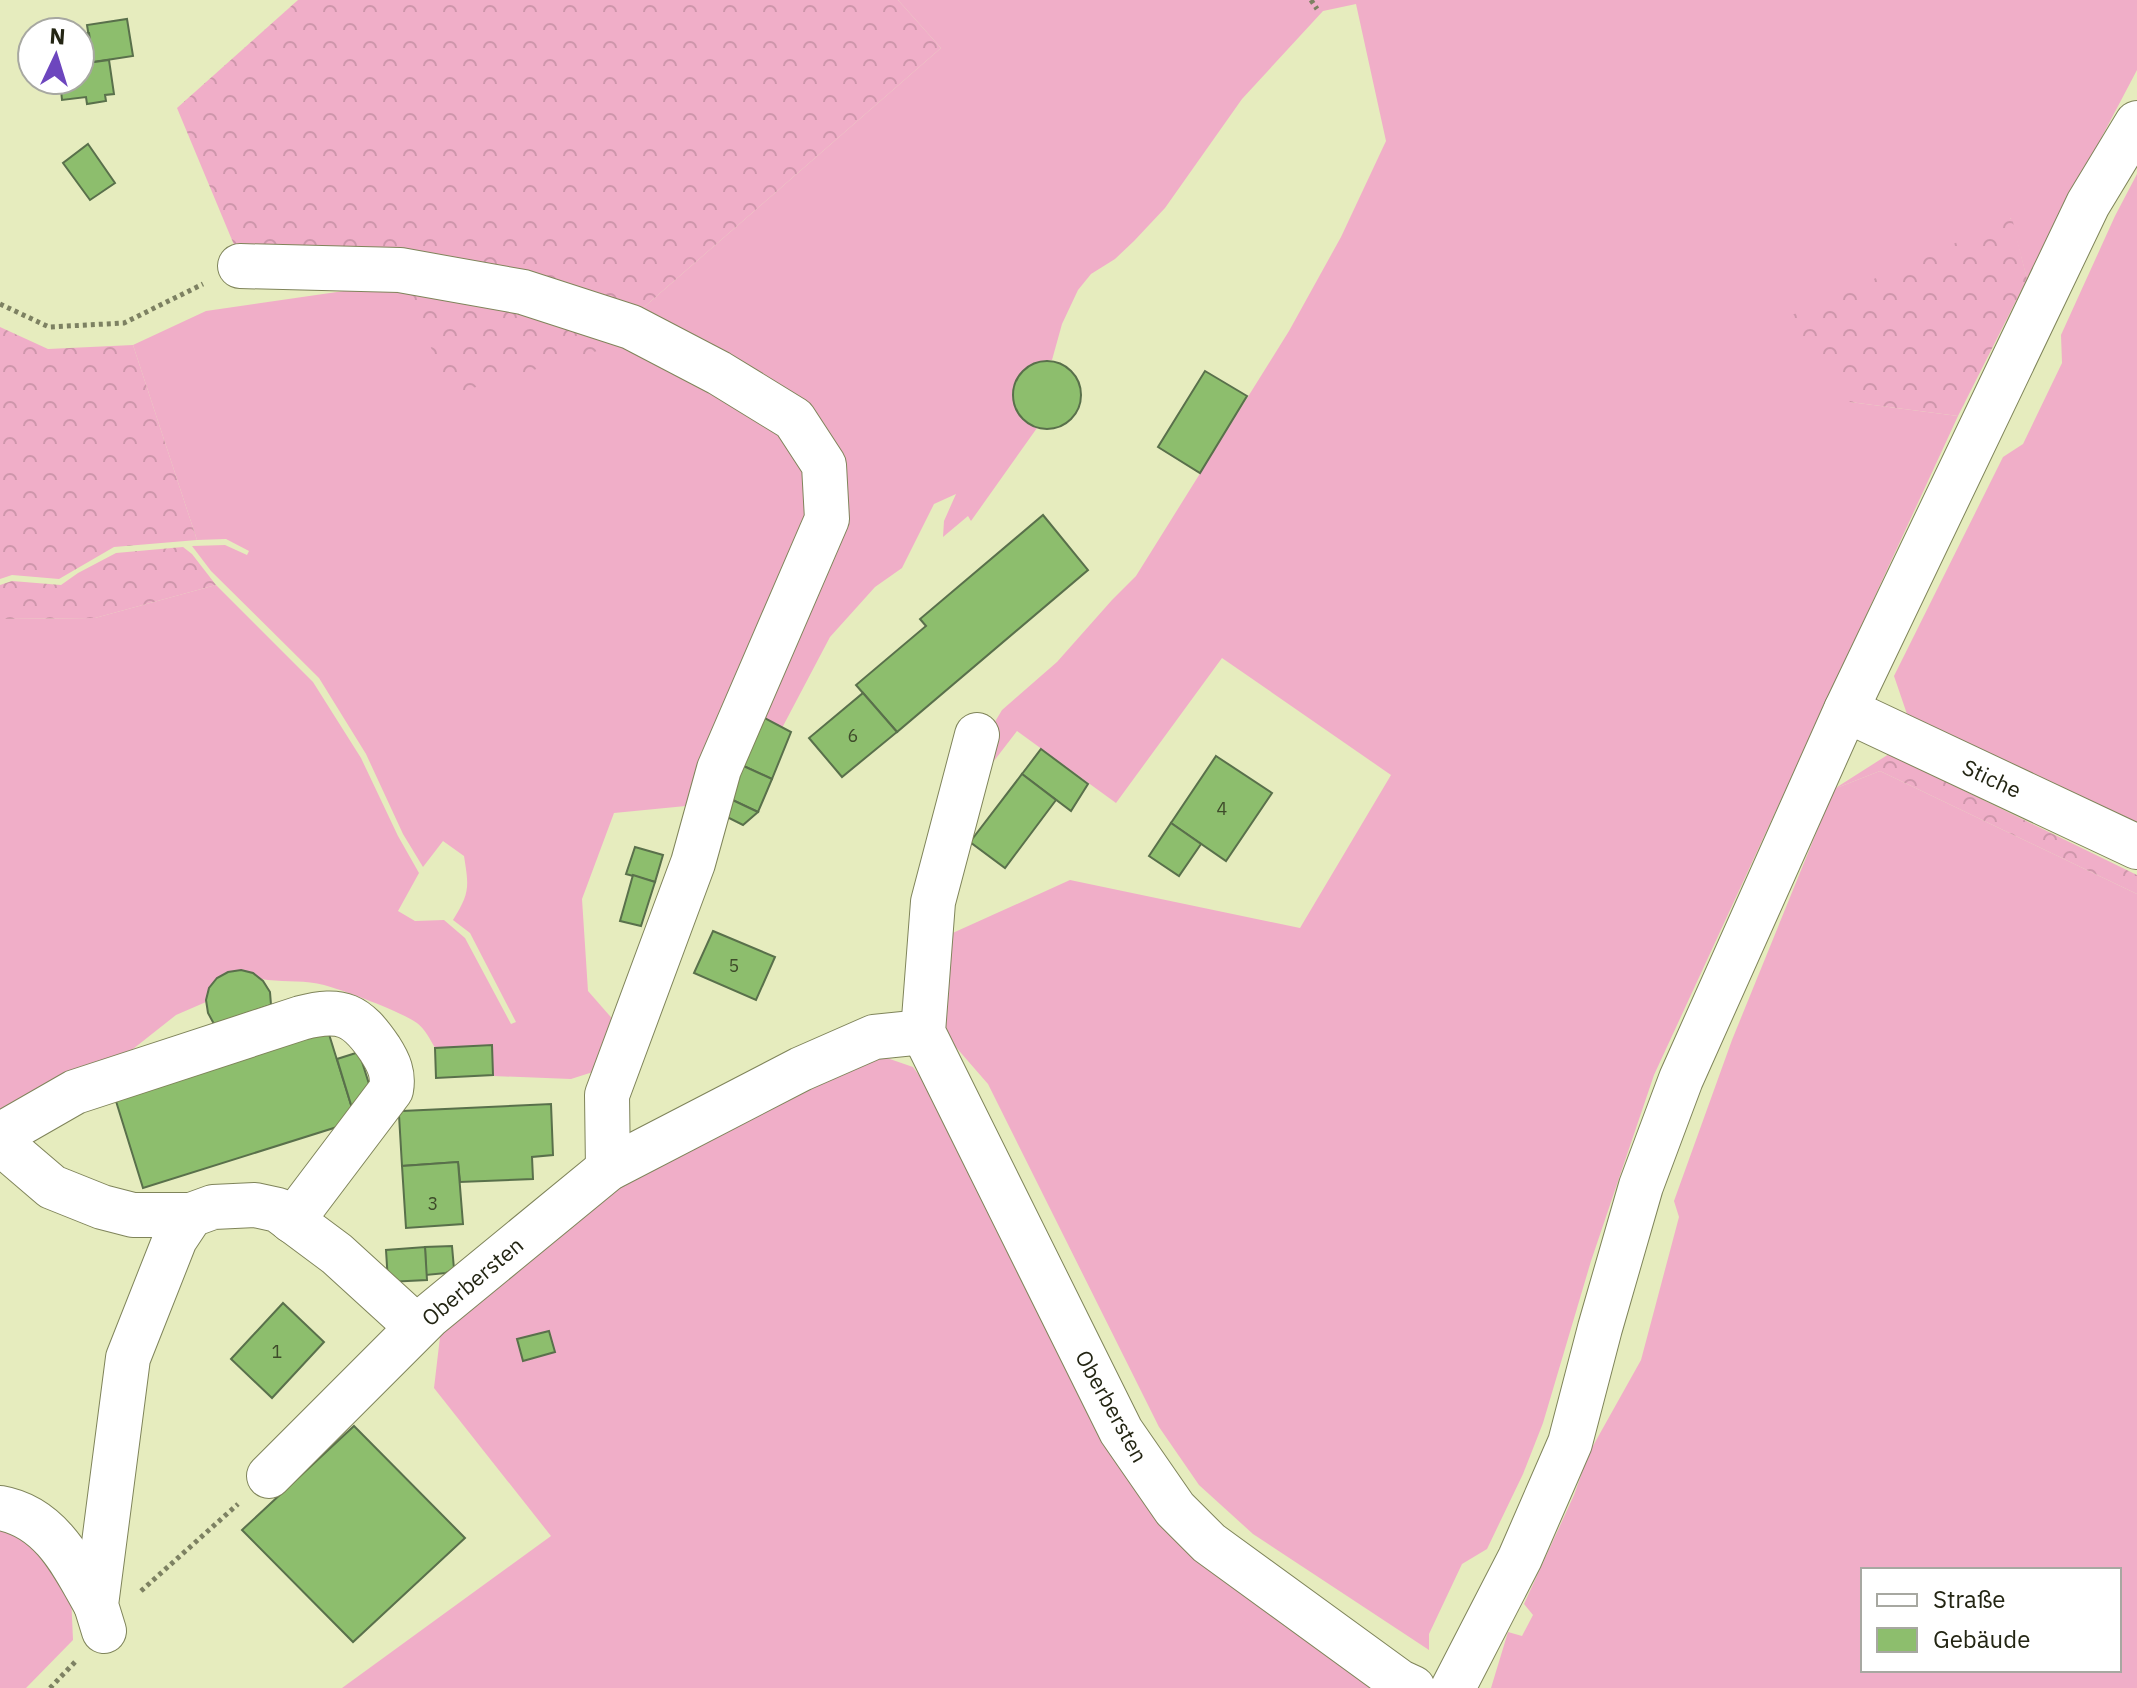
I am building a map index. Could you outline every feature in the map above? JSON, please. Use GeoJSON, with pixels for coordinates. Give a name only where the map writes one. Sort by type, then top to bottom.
{"type":"FeatureCollection","features":[{"type":"Feature","properties":{"kind":"street"},"geometry":{"type":"LineString","coordinates":[[1453,1688],[1520,1558],[1570,1443],[1641,1186],[1681,1079],[1846,710],[2088,204],[2137,123]]}},
{"type":"Feature","properties":{"kind":"street"},"geometry":{"type":"LineString","coordinates":[[240,266],[400,270],[523,292],[631,327],[719,373],[794,419],[824,465],[827,519],[719,769],[693,863],[607,1095],[608,1169]]}},
{"type":"Feature","properties":{"kind":"street","name":"Stiche"},"geometry":{"type":"LineString","coordinates":[[1846,710],[2137,847]]}},
{"type":"Feature","properties":{"kind":"street"},"geometry":{"type":"LineString","coordinates":[[923,1032],[933,902],[977,735]]}},
{"type":"Feature","properties":{"kind":"street"},"geometry":{"type":"LineString","coordinates":[[0,1135],[75,1092],[321,1012],[342,1015],[364,1025],[393,1077],[391,1090],[292,1221]]}},
{"type":"Feature","properties":{"kind":"street","name":"Oberbersten"},"geometry":{"type":"LineString","coordinates":[[269,1476],[417,1327],[608,1169],[813,1064],[874,1037],[923,1032],[1121,1431],[1175,1509],[1209,1543],[1400,1682],[1413,1688]]}},
{"type":"Feature","properties":{"kind":"street"},"geometry":{"type":"LineString","coordinates":[[0,1147],[11,1152],[52,1187],[102,1207],[133,1215],[191,1215],[213,1207],[255,1205],[278,1210],[337,1254],[417,1327]]}},
{"type":"Feature","properties":{"kind":"street"},"geometry":{"type":"LineString","coordinates":[[100,1618],[128,1358],[175,1239],[191,1215]]}},
{"type":"Feature","properties":{"kind":"street"},"geometry":{"type":"LineString","coordinates":[[0,1508],[34,1520],[62,1546],[100,1618]]}},
{"type":"Feature","properties":{"kind":"path"},"geometry":{"type":"LineString","coordinates":[[1311,0],[1317,9]]}},
{"type":"Feature","properties":{"kind":"path"},"geometry":{"type":"LineString","coordinates":[[0,304],[49,327],[124,323],[240,266]]}},
{"type":"Feature","properties":{"kind":"path"},"geometry":{"type":"LineString","coordinates":[[50,1688],[100,1618],[150,1582],[269,1476]]}},
{"type":"Feature","properties":{"kind":"green space"},"geometry":{"type":"Polygon","coordinates":[[[298,0],[898,0],[941,48],[635,315],[237,252],[177,108],[298,0]]]}},
{"type":"Feature","properties":{"kind":"green space"},"geometry":{"type":"Polygon","coordinates":[[[898,0],[2137,0],[2137,70],[2027,279],[2011,218],[1850,402],[1958,416],[1654,1075],[1591,1261],[1543,1423],[1523,1474],[1487,1549],[1462,1564],[1429,1634],[1429,1650],[1253,1534],[1199,1485],[1159,1427],[988,1084],[941,1030],[946,936],[1070,880],[1300,928],[1391,775],[1222,658],[1116,803],[1017,731],[977,783],[993,725],[1002,710],[1057,662],[1136,576],[1289,331],[1341,237],[1386,141],[1356,4],[1323,11],[1242,99],[1165,208],[1115,259],[1091,274],[1078,290],[1062,324],[1052,360],[1026,369],[1013,388],[1016,411],[1024,421],[1037,428],[971,521],[968,516],[943,537],[944,521],[956,494],[934,504],[902,568],[875,587],[830,637],[782,728],[757,715],[839,459],[635,315],[941,48],[898,0]]]}},
{"type":"Feature","properties":{"kind":"green space"},"geometry":{"type":"Polygon","coordinates":[[[2137,174],[2137,831],[1908,717],[1894,676],[2003,457],[2023,444],[2062,363],[2061,335],[2137,174]]]}},
{"type":"Feature","properties":{"kind":"green space"},"geometry":{"type":"Polygon","coordinates":[[[2012,218],[2027,279],[1958,416],[1850,402],[1783,319],[2012,218]]]}},
{"type":"Feature","properties":{"kind":"green space"},"geometry":{"type":"Polygon","coordinates":[[[406,282],[631,341],[781,431],[809,467],[810,514],[696,805],[614,813],[582,899],[588,991],[616,1023],[596,1071],[571,1079],[493,1076],[492,1046],[435,1048],[417,1023],[358,996],[317,983],[268,980],[233,971],[215,981],[206,1002],[176,1015],[119,1060],[0,1118],[0,619],[95,618],[216,585],[313,682],[361,758],[419,873],[398,911],[415,921],[444,920],[465,938],[511,1024],[516,1022],[470,933],[453,920],[467,890],[464,856],[443,841],[423,867],[403,834],[366,754],[319,678],[211,571],[192,546],[225,545],[247,555],[249,551],[226,539],[197,540],[133,345],[206,311],[406,282]]]}},
{"type":"Feature","properties":{"kind":"green space"},"geometry":{"type":"Polygon","coordinates":[[[406,282],[631,341],[449,395],[406,282]]]}},
{"type":"Feature","properties":{"kind":"green space"},"geometry":{"type":"Polygon","coordinates":[[[0,327],[48,349],[133,345],[197,540],[114,547],[59,579],[12,575],[0,579],[0,327]]]}},
{"type":"Feature","properties":{"kind":"green space"},"geometry":{"type":"Polygon","coordinates":[[[183,547],[216,585],[95,618],[0,619],[0,585],[12,581],[61,585],[116,553],[183,547]]]}},
{"type":"Feature","properties":{"kind":"green space"},"geometry":{"type":"Polygon","coordinates":[[[1889,754],[2137,875],[2137,894],[1880,771],[1834,789],[1889,754]]]}},
{"type":"Feature","properties":{"kind":"green space"},"geometry":{"type":"Polygon","coordinates":[[[1880,771],[2137,894],[2137,1688],[1491,1688],[1508,1632],[1522,1636],[1533,1615],[1524,1604],[1574,1495],[1589,1453],[1641,1360],[1679,1217],[1674,1201],[1732,1040],[1834,789],[1880,771]]]}},
{"type":"Feature","properties":{"kind":"green space"},"geometry":{"type":"Polygon","coordinates":[[[884,1057],[913,1067],[931,1092],[1116,1455],[1379,1688],[342,1688],[551,1536],[434,1388],[442,1320],[610,1189],[855,1059],[884,1057]]]}},
{"type":"Feature","properties":{"kind":"green space"},"geometry":{"type":"Polygon","coordinates":[[[0,1516],[9,1517],[71,1594],[73,1640],[26,1688],[0,1688],[0,1516]]]}},
{"type":"Feature","properties":{"kind":"building"},"geometry":{"type":"Polygon","coordinates":[[[127,19],[133,56],[96,62],[96,24],[127,19]]]}},
{"type":"Feature","properties":{"kind":"building"},"geometry":{"type":"Polygon","coordinates":[[[109,60],[114,94],[105,95],[106,101],[87,104],[86,97],[62,100],[62,96],[96,96],[96,62],[109,60]]]}},
{"type":"Feature","properties":{"kind":"building"},"geometry":{"type":"Polygon","coordinates":[[[88,144],[115,183],[90,200],[63,163],[88,144]]]}},
{"type":"Feature","properties":{"kind":"building"},"geometry":{"type":"Polygon","coordinates":[[[1047,361],[1071,371],[1081,395],[1071,419],[1047,429],[1023,419],[1013,395],[1023,371],[1047,361]]]}},
{"type":"Feature","properties":{"kind":"building"},"geometry":{"type":"Polygon","coordinates":[[[1205,371],[1247,396],[1200,473],[1158,447],[1205,371]]]}},
{"type":"Feature","properties":{"kind":"building"},"geometry":{"type":"Polygon","coordinates":[[[1043,515],[1088,570],[897,732],[856,685],[926,626],[920,619],[1043,515]]]}},
{"type":"Feature","properties":{"kind":"building"},"geometry":{"type":"Polygon","coordinates":[[[863,693],[897,732],[842,777],[809,738],[863,693]]]}},
{"type":"Feature","properties":{"kind":"building"},"geometry":{"type":"Polygon","coordinates":[[[757,714],[791,732],[772,779],[737,763],[757,714]]]}},
{"type":"Feature","properties":{"kind":"building"},"geometry":{"type":"Polygon","coordinates":[[[1041,749],[1088,784],[1071,811],[1022,774],[1041,749]]]}},
{"type":"Feature","properties":{"kind":"building"},"geometry":{"type":"Polygon","coordinates":[[[1216,756],[1272,793],[1226,861],[1171,823],[1216,756]]]}},
{"type":"Feature","properties":{"kind":"building"},"geometry":{"type":"Polygon","coordinates":[[[737,763],[772,779],[758,812],[724,796],[737,763]]]}},
{"type":"Feature","properties":{"kind":"building"},"geometry":{"type":"Polygon","coordinates":[[[1022,774],[1056,800],[1005,868],[970,842],[1022,774]]]}},
{"type":"Feature","properties":{"kind":"building"},"geometry":{"type":"Polygon","coordinates":[[[724,796],[758,812],[743,825],[719,813],[724,796]]]}},
{"type":"Feature","properties":{"kind":"building"},"geometry":{"type":"Polygon","coordinates":[[[1171,823],[1201,844],[1179,876],[1149,856],[1171,823]]]}},
{"type":"Feature","properties":{"kind":"building"},"geometry":{"type":"Polygon","coordinates":[[[635,847],[663,855],[655,882],[626,874],[635,847]]]}},
{"type":"Feature","properties":{"kind":"building"},"geometry":{"type":"Polygon","coordinates":[[[633,875],[655,882],[641,926],[620,921],[633,875]]]}},
{"type":"Feature","properties":{"kind":"building"},"geometry":{"type":"Polygon","coordinates":[[[713,931],[775,957],[756,1000],[694,973],[713,931]]]}},
{"type":"Feature","properties":{"kind":"building"},"geometry":{"type":"Polygon","coordinates":[[[241,970],[253,973],[263,981],[270,992],[271,1005],[214,1024],[206,1000],[209,988],[217,978],[241,970]]]}},
{"type":"Feature","properties":{"kind":"building"},"geometry":{"type":"Polygon","coordinates":[[[328,1031],[356,1121],[143,1188],[115,1098],[328,1031]]]}},
{"type":"Feature","properties":{"kind":"building"},"geometry":{"type":"Polygon","coordinates":[[[492,1045],[493,1075],[436,1078],[435,1048],[492,1045]]]}},
{"type":"Feature","properties":{"kind":"building"},"geometry":{"type":"Polygon","coordinates":[[[359,1052],[374,1100],[352,1108],[337,1059],[359,1052]]]}},
{"type":"Feature","properties":{"kind":"building"},"geometry":{"type":"Polygon","coordinates":[[[551,1104],[553,1155],[532,1157],[533,1179],[460,1182],[458,1162],[402,1166],[399,1115],[402,1111],[551,1104]]]}},
{"type":"Feature","properties":{"kind":"building"},"geometry":{"type":"Polygon","coordinates":[[[458,1162],[463,1224],[406,1228],[402,1166],[458,1162]]]}},
{"type":"Feature","properties":{"kind":"building"},"geometry":{"type":"Polygon","coordinates":[[[452,1246],[454,1269],[426,1275],[425,1247],[452,1246]]]}},
{"type":"Feature","properties":{"kind":"building"},"geometry":{"type":"Polygon","coordinates":[[[425,1247],[427,1280],[388,1282],[386,1250],[425,1247]]]}},
{"type":"Feature","properties":{"kind":"building"},"geometry":{"type":"Polygon","coordinates":[[[283,1303],[324,1342],[272,1398],[231,1359],[283,1303]]]}},
{"type":"Feature","properties":{"kind":"building"},"geometry":{"type":"Polygon","coordinates":[[[549,1331],[555,1352],[523,1361],[517,1339],[549,1331]]]}},
{"type":"Feature","properties":{"kind":"building"},"geometry":{"type":"Polygon","coordinates":[[[354,1426],[465,1538],[353,1642],[242,1530],[354,1426]]]}}]}
